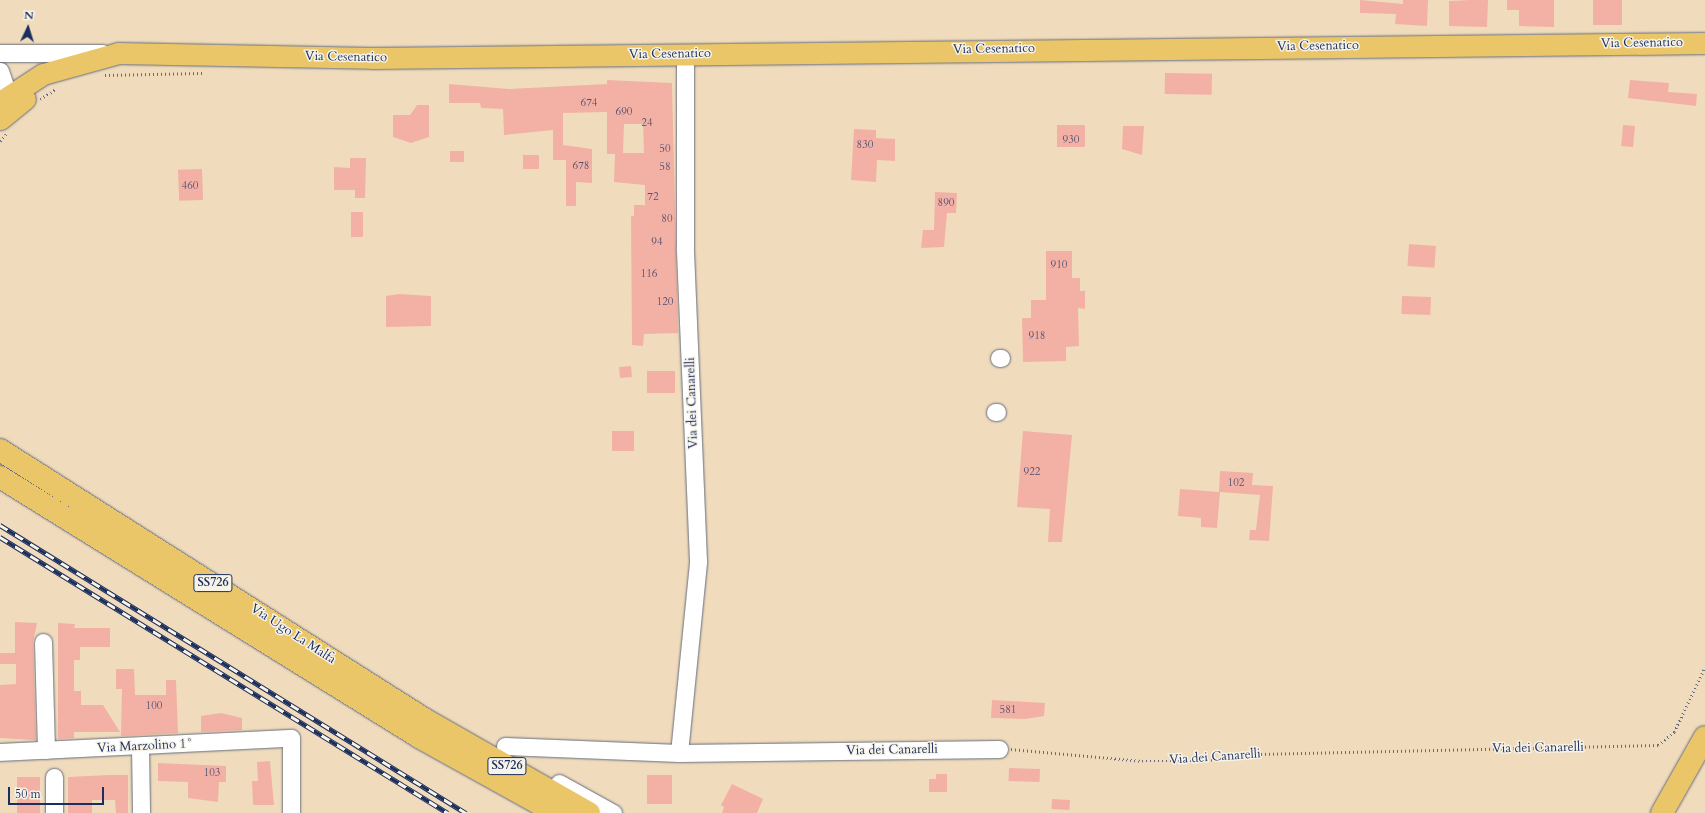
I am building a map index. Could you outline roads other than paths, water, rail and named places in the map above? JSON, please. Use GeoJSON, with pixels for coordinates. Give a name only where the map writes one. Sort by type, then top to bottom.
{"type":"FeatureCollection","features":[{"type":"Feature","properties":{"kind":"highway","name":"Via Ugo La Malfa"},"geometry":{"type":"LineString","coordinates":[[0,450],[424,719],[504,755],[589,813]]}},
{"type":"Feature","properties":{"kind":"highway","name":"Via Ugo La Malfa"},"geometry":{"type":"LineString","coordinates":[[0,477],[419,737],[556,813]]}},
{"type":"Feature","properties":{"kind":"highway"},"geometry":{"type":"LineString","coordinates":[[1662,813],[1705,737]]}},
{"type":"Feature","properties":{"kind":"main road","name":"Via Cesenatico"},"geometry":{"type":"LineString","coordinates":[[118,60],[284,56],[1705,42]]}},
{"type":"Feature","properties":{"kind":"main road"},"geometry":{"type":"LineString","coordinates":[[0,119],[31,95],[70,74],[118,60]]}},
{"type":"Feature","properties":{"kind":"main road"},"geometry":{"type":"LineString","coordinates":[[2,100],[43,74],[118,60]]}},
{"type":"Feature","properties":{"kind":"main road"},"geometry":{"type":"LineString","coordinates":[[2,100],[22,95],[58,80]]}},
{"type":"Feature","properties":{"kind":"street","name":"Via Cesenatico"},"geometry":{"type":"LineString","coordinates":[[0,52],[118,60]]}},
{"type":"Feature","properties":{"kind":"street","name":"Via dei Canarelli"},"geometry":{"type":"LineString","coordinates":[[680,753],[698,560],[686,247],[685,53]]}},
{"type":"Feature","properties":{"kind":"street"},"geometry":{"type":"LineString","coordinates":[[0,71],[2,100]]}},
{"type":"Feature","properties":{"kind":"street"},"geometry":{"type":"LineString","coordinates":[[43,642],[46,750]]}},
{"type":"Feature","properties":{"kind":"street","name":"Via Marzolino 1°"},"geometry":{"type":"LineString","coordinates":[[0,752],[291,738],[291,813]]}},
{"type":"Feature","properties":{"kind":"street"},"geometry":{"type":"LineString","coordinates":[[140,746],[141,813]]}},
{"type":"Feature","properties":{"kind":"street","name":"Via dei Canarelli"},"geometry":{"type":"LineString","coordinates":[[504,755],[999,749]]}},
{"type":"Feature","properties":{"kind":"street"},"geometry":{"type":"LineString","coordinates":[[504,755],[613,813]]}},
{"type":"Feature","properties":{"kind":"street"},"geometry":{"type":"LineString","coordinates":[[54,777],[54,813]]}},
{"type":"Feature","properties":{"kind":"railway"},"geometry":{"type":"LineString","coordinates":[[0,525],[466,813]]}},
{"type":"Feature","properties":{"kind":"railway"},"geometry":{"type":"LineString","coordinates":[[0,537],[448,813]]}}]}
